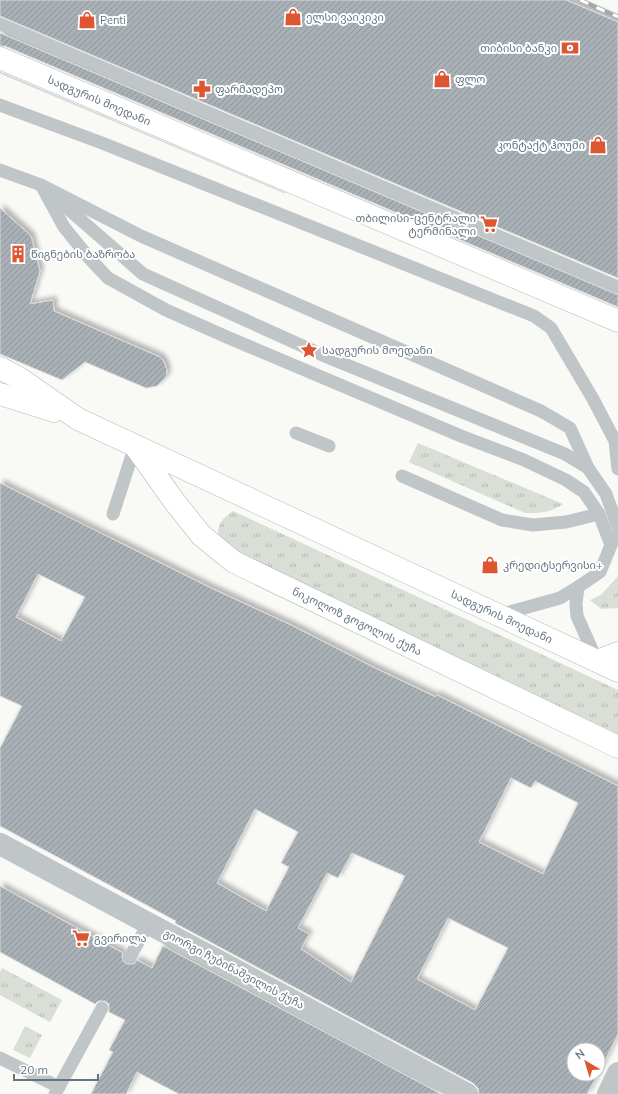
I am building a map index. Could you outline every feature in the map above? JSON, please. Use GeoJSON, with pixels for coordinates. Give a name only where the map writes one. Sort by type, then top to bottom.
{"type":"FeatureCollection","features":[{"type":"Feature","properties":{"kind":"main road","name":"სადგურის მოედანი"},"geometry":{"type":"LineString","coordinates":[[0,58],[618,321]]}},
{"type":"Feature","properties":{"kind":"main road","name":"სადგურის მოედანი"},"geometry":{"type":"LineString","coordinates":[[0,368],[19,378],[78,419],[618,671]]}},
{"type":"Feature","properties":{"kind":"main road"},"geometry":{"type":"LineString","coordinates":[[0,394],[78,419]]}},
{"type":"Feature","properties":{"kind":"main road","name":"ნიკოლოზ გოგოლის ქუჩა"},"geometry":{"type":"LineString","coordinates":[[135,446],[174,501],[201,535],[234,562],[618,747]]}},
{"type":"Feature","properties":{"kind":"main road"},"geometry":{"type":"LineString","coordinates":[[597,661],[618,653]]}},
{"type":"Feature","properties":{"kind":"street","name":"გიორგი ჩუბინაშვილის ქუჩა"},"geometry":{"type":"LineString","coordinates":[[0,844],[467,1094]]}},
{"type":"Feature","properties":{"kind":"street"},"geometry":{"type":"LineString","coordinates":[[608,1094],[618,1073]]}},
{"type":"Feature","properties":{"kind":"lane"},"geometry":{"type":"LineString","coordinates":[[0,24],[618,287]]}},
{"type":"Feature","properties":{"kind":"lane"},"geometry":{"type":"LineString","coordinates":[[0,104],[102,143],[534,316],[551,328],[593,399],[615,441],[618,469]]}},
{"type":"Feature","properties":{"kind":"lane"},"geometry":{"type":"LineString","coordinates":[[0,170],[41,185],[141,236],[541,411],[570,428],[588,468],[606,494],[618,528],[600,572],[560,598],[499,615]]}},
{"type":"Feature","properties":{"kind":"lane"},"geometry":{"type":"LineString","coordinates":[[41,185],[143,274],[327,357],[565,454],[588,468]]}},
{"type":"Feature","properties":{"kind":"lane"},"geometry":{"type":"LineString","coordinates":[[41,185],[64,227],[90,259],[108,278],[166,310],[461,436],[524,460],[566,480],[584,492],[599,514],[611,545]]}},
{"type":"Feature","properties":{"kind":"lane"},"geometry":{"type":"LineString","coordinates":[[296,433],[329,446]]}},
{"type":"Feature","properties":{"kind":"lane"},"geometry":{"type":"LineString","coordinates":[[113,514],[135,446]]}},
{"type":"Feature","properties":{"kind":"lane"},"geometry":{"type":"LineString","coordinates":[[402,476],[502,520],[533,525],[566,522],[599,514]]}},
{"type":"Feature","properties":{"kind":"lane"},"geometry":{"type":"LineString","coordinates":[[578,587],[576,604],[577,616],[597,661]]}},
{"type":"Feature","properties":{"kind":"lane"},"geometry":{"type":"LineString","coordinates":[[130,957],[148,924]]}},
{"type":"Feature","properties":{"kind":"lane"},"geometry":{"type":"LineString","coordinates":[[0,1058],[57,1091],[102,1008]]}},
{"type":"Feature","properties":{"kind":"green space"},"geometry":{"type":"Polygon","coordinates":[[[418,443],[563,504],[545,512],[525,513],[409,462],[418,443]]]}},
{"type":"Feature","properties":{"kind":"green space"},"geometry":{"type":"Polygon","coordinates":[[[233,511],[618,690],[618,734],[219,546],[219,526],[221,522],[233,511]]]}},
{"type":"Feature","properties":{"kind":"green space"},"geometry":{"type":"Polygon","coordinates":[[[618,576],[618,608],[601,609],[590,600],[601,595],[618,576]]]}},
{"type":"Feature","properties":{"kind":"green space"},"geometry":{"type":"Polygon","coordinates":[[[2,968],[62,1000],[50,1022],[0,995],[0,972],[2,968]]]}},
{"type":"Feature","properties":{"kind":"green space"},"geometry":{"type":"Polygon","coordinates":[[[25,1026],[42,1035],[30,1058],[13,1050],[25,1026]]]}},
{"type":"Feature","properties":{"kind":"building","name":"თბილისი-ცენტრალი ტერმინალი"},"geometry":{"type":"Polygon","coordinates":[[[0,0],[566,0],[618,22],[618,278],[0,16],[0,0]]]}},
{"type":"Feature","properties":{"kind":"building"},"geometry":{"type":"Polygon","coordinates":[[[0,33],[618,295],[618,307],[5,46],[0,46],[0,33]]]}},
{"type":"Feature","properties":{"kind":"building"},"geometry":{"type":"Polygon","coordinates":[[[0,72],[285,193],[0,73],[0,72]]]}},
{"type":"Feature","properties":{"kind":"building"},"geometry":{"type":"Polygon","coordinates":[[[0,208],[31,236],[40,271],[30,304],[53,300],[54,311],[160,357],[167,370],[166,377],[157,386],[146,388],[85,362],[62,380],[0,354],[0,208]]]}},
{"type":"Feature","properties":{"kind":"building"},"geometry":{"type":"Polygon","coordinates":[[[0,483],[211,588],[293,626],[375,668],[436,697],[437,695],[618,786],[618,1034],[606,1058],[606,1042],[566,1042],[566,1082],[594,1082],[587,1094],[479,1094],[478,1088],[473,1083],[175,923],[176,921],[0,826],[0,748],[22,706],[0,696],[0,483]],[[38,574],[16,617],[61,641],[85,597],[38,574]],[[511,778],[479,842],[543,874],[578,803],[535,781],[531,788],[511,778]],[[255,809],[217,883],[266,911],[289,867],[281,863],[298,832],[255,809]],[[352,853],[338,878],[327,873],[298,928],[309,934],[301,949],[351,982],[405,876],[352,853]],[[448,918],[417,979],[475,1010],[508,948],[448,918]]]}},
{"type":"Feature","properties":{"kind":"building"},"geometry":{"type":"Polygon","coordinates":[[[0,886],[123,953],[123,961],[127,964],[134,964],[137,960],[152,968],[163,946],[441,1094],[179,1094],[137,1072],[126,1094],[91,1094],[113,1052],[109,1050],[125,1020],[109,1012],[109,1004],[105,1001],[98,1001],[95,1004],[0,952],[0,886]]]}},
{"type":"Feature","properties":{"kind":"railway"},"geometry":{"type":"LineString","coordinates":[[580,0],[618,17]]}},
{"type":"Feature","properties":{"kind":"place","name":"ელსი ვაიკიკი"},"geometry":{"type":"Point","coordinates":[293,17]}},
{"type":"Feature","properties":{"kind":"place","name":"Penti"},"geometry":{"type":"Point","coordinates":[87,20]}},
{"type":"Feature","properties":{"kind":"place","name":"თიბისი ბანკი"},"geometry":{"type":"Point","coordinates":[570,48]}},
{"type":"Feature","properties":{"kind":"place","name":"ფლო"},"geometry":{"type":"Point","coordinates":[442,79]}},
{"type":"Feature","properties":{"kind":"place","name":"ფარმადეპო"},"geometry":{"type":"Point","coordinates":[202,89]}},
{"type":"Feature","properties":{"kind":"place","name":"კონტაქტ ჰოუმი"},"geometry":{"type":"Point","coordinates":[598,145]}},
{"type":"Feature","properties":{"kind":"place","name":"თბილისი-ცენტრალი ტერმინალი"},"geometry":{"type":"Point","coordinates":[489,224]}},
{"type":"Feature","properties":{"kind":"place","name":"წიგნების ბაზრობა"},"geometry":{"type":"Point","coordinates":[18,254]}},
{"type":"Feature","properties":{"kind":"place","name":"სადგურის მოედანი"},"geometry":{"type":"Point","coordinates":[309,350]}},
{"type":"Feature","properties":{"kind":"place","name":"კრედიტსერვისი+"},"geometry":{"type":"Point","coordinates":[490,565]}},
{"type":"Feature","properties":{"kind":"place","name":"გვირილა"},"geometry":{"type":"Point","coordinates":[81,938]}}]}
